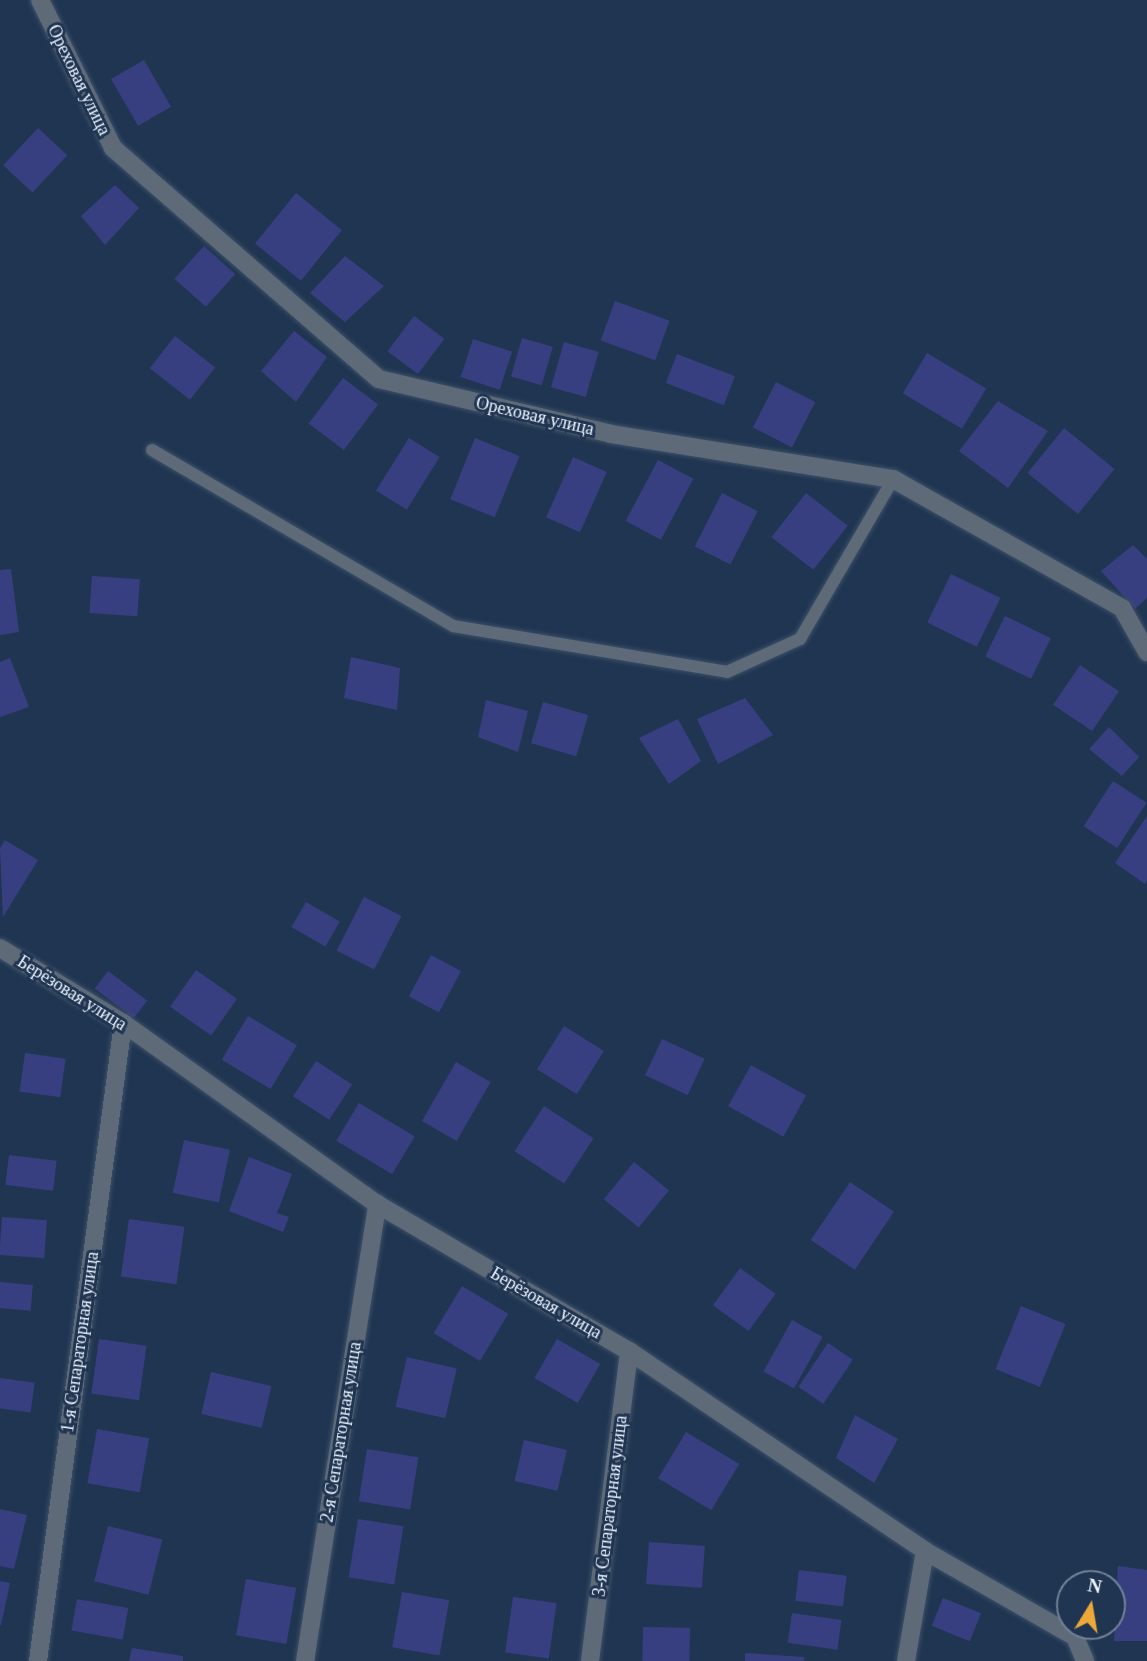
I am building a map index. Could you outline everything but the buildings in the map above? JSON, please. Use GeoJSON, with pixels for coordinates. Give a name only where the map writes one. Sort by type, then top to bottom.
{"type":"FeatureCollection","features":[{"type":"Feature","properties":{"kind":"street","name":"Ореховая улица"},"geometry":{"type":"LineString","coordinates":[[40,0],[113,148],[379,379],[611,434],[893,479],[1122,608],[1147,652]]}},
{"type":"Feature","properties":{"kind":"street","name":"Берёзовая улица"},"geometry":{"type":"LineString","coordinates":[[0,948],[122,1023],[377,1204],[629,1351],[925,1551],[1075,1637],[1085,1661]]}},
{"type":"Feature","properties":{"kind":"street","name":"1-я Сепараторная улица"},"geometry":{"type":"LineString","coordinates":[[38,1661],[122,1023]]}},
{"type":"Feature","properties":{"kind":"street","name":"2-я Сепараторная улица"},"geometry":{"type":"LineString","coordinates":[[305,1661],[377,1204]]}},
{"type":"Feature","properties":{"kind":"street","name":"3-я Сепараторная улица"},"geometry":{"type":"LineString","coordinates":[[590,1661],[629,1351]]}},
{"type":"Feature","properties":{"kind":"street"},"geometry":{"type":"LineString","coordinates":[[906,1661],[925,1551]]}},
{"type":"Feature","properties":{"kind":"lane"},"geometry":{"type":"LineString","coordinates":[[152,450],[453,626],[727,672],[800,639],[893,479]]}}]}
